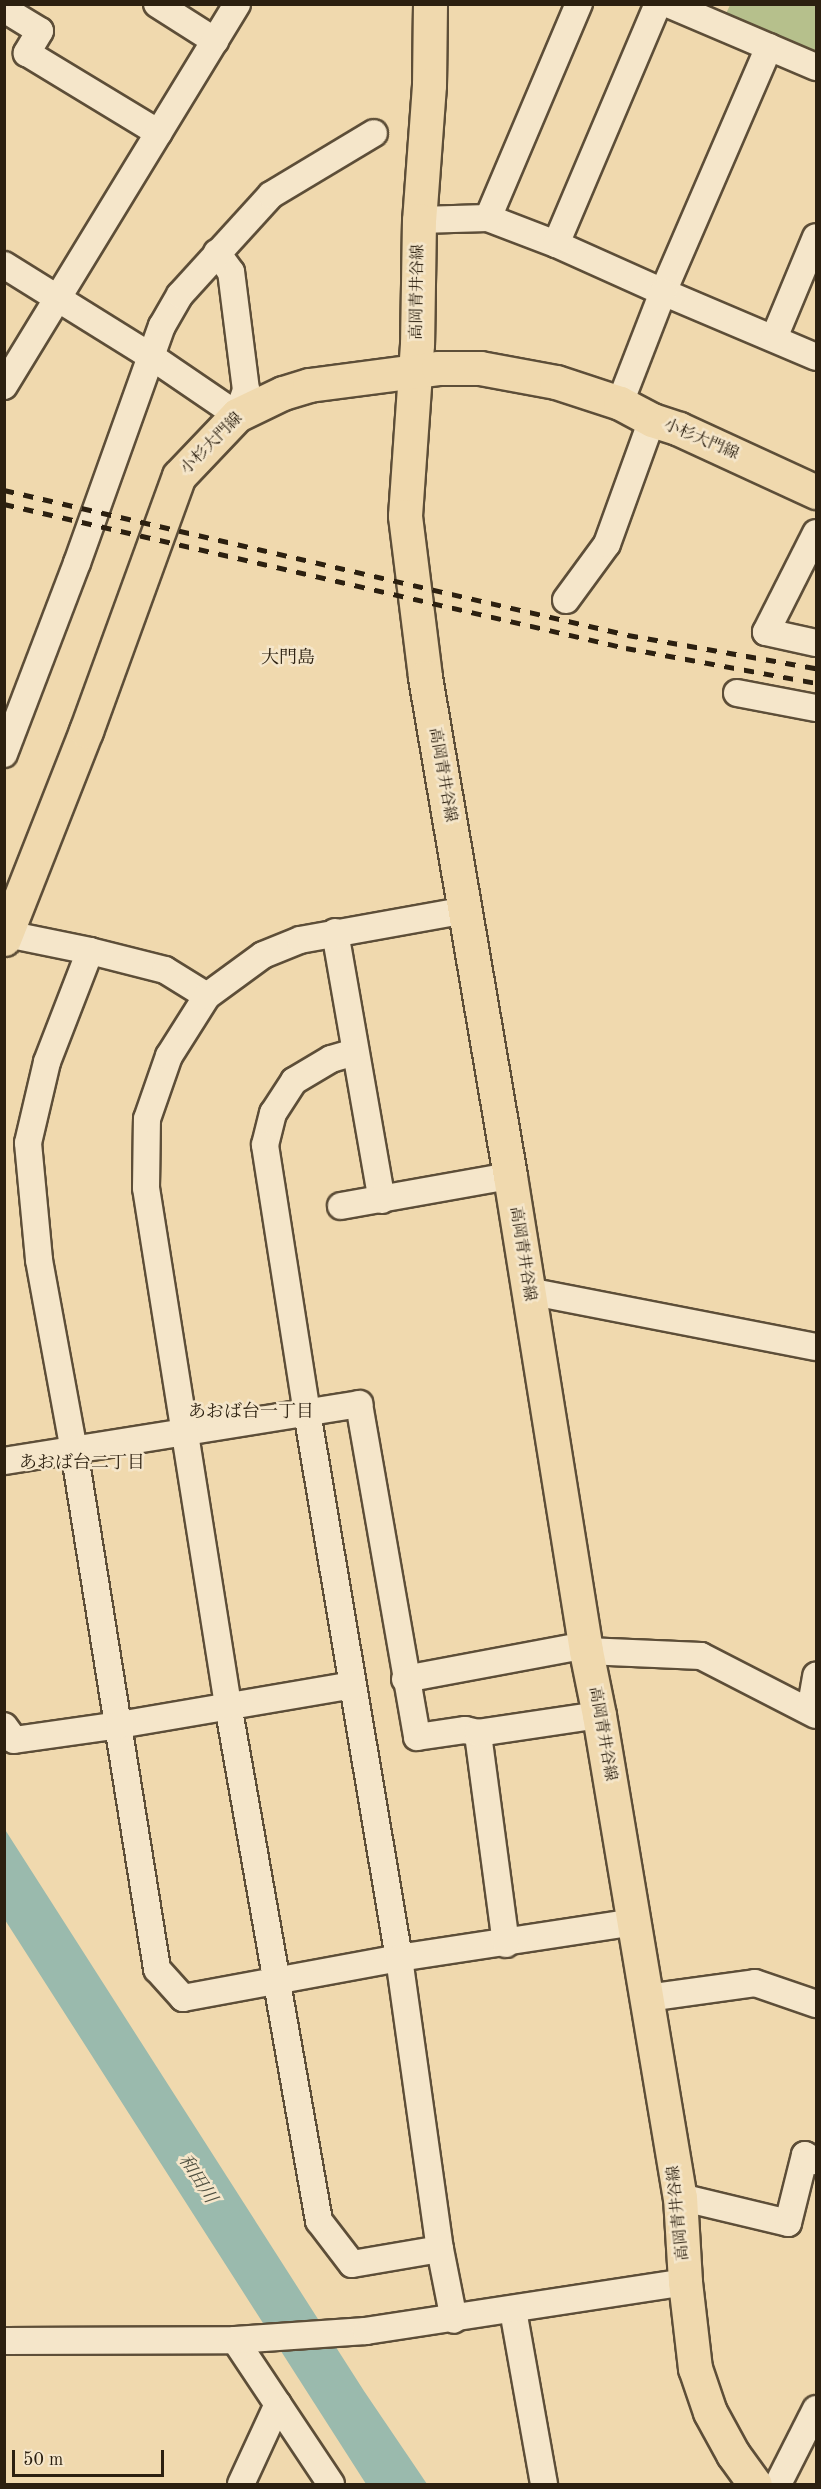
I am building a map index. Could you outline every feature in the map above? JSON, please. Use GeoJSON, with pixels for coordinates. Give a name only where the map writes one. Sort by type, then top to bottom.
{"type":"FeatureCollection","features":[{"type":"Feature","properties":{"kind":"main road","name":"高岡青井谷線"},"geometry":{"type":"LineString","coordinates":[[430,4],[429,85],[419,220],[417,344],[405,516],[425,677],[466,909],[586,1648],[600,1715],[680,2197],[685,2282],[695,2368],[706,2401],[733,2454],[755,2484]]}},
{"type":"Feature","properties":{"kind":"main road","name":"小杉大門線"},"geometry":{"type":"LineString","coordinates":[[6,937],[86,731],[179,476],[237,415],[283,393],[309,385],[438,368],[480,368],[556,382],[620,403],[652,420],[679,429],[816,492]]}},
{"type":"Feature","properties":{"kind":"street"},"geometry":{"type":"LineString","coordinates":[[156,4],[215,41]]}},
{"type":"Feature","properties":{"kind":"street"},"geometry":{"type":"LineString","coordinates":[[4,386],[237,4]]}},
{"type":"Feature","properties":{"kind":"street"},"geometry":{"type":"LineString","coordinates":[[488,218],[579,4]]}},
{"type":"Feature","properties":{"kind":"street"},"geometry":{"type":"LineString","coordinates":[[556,244],[658,4]]}},
{"type":"Feature","properties":{"kind":"street"},"geometry":{"type":"LineString","coordinates":[[668,4],[816,68]]}},
{"type":"Feature","properties":{"kind":"street"},"geometry":{"type":"LineString","coordinates":[[4,9],[40,31],[27,53],[159,134]]}},
{"type":"Feature","properties":{"kind":"street"},"geometry":{"type":"LineString","coordinates":[[620,403],[663,292],[769,47]]}},
{"type":"Feature","properties":{"kind":"street"},"geometry":{"type":"LineString","coordinates":[[4,754],[162,326],[180,294],[271,195],[374,133]]}},
{"type":"Feature","properties":{"kind":"street"},"geometry":{"type":"LineString","coordinates":[[419,220],[488,218],[556,244],[816,357]]}},
{"type":"Feature","properties":{"kind":"street"},"geometry":{"type":"LineString","coordinates":[[774,338],[816,237]]}},
{"type":"Feature","properties":{"kind":"street"},"geometry":{"type":"LineString","coordinates":[[4,265],[152,357],[237,415],[246,390],[231,272],[217,253]]}},
{"type":"Feature","properties":{"kind":"street"},"geometry":{"type":"LineString","coordinates":[[566,600],[607,544],[652,420]]}},
{"type":"Feature","properties":{"kind":"street"},"geometry":{"type":"LineString","coordinates":[[816,533],[766,632],[816,643]]}},
{"type":"Feature","properties":{"kind":"street"},"geometry":{"type":"LineString","coordinates":[[737,693],[816,708]]}},
{"type":"Feature","properties":{"kind":"street"},"geometry":{"type":"LineString","coordinates":[[440,2249],[352,2264],[319,2221],[228,1705],[146,1188],[147,1119],[169,1056],[207,996],[262,955],[300,940],[335,932],[466,909]]}},
{"type":"Feature","properties":{"kind":"street"},"geometry":{"type":"LineString","coordinates":[[335,932],[382,1200]]}},
{"type":"Feature","properties":{"kind":"street"},"geometry":{"type":"LineString","coordinates":[[6,937],[90,951],[165,970],[207,996]]}},
{"type":"Feature","properties":{"kind":"street"},"geometry":{"type":"LineString","coordinates":[[90,951],[47,1062],[28,1143],[39,1260],[74,1450],[157,1969],[183,1998],[276,1983],[399,1958],[506,1944],[634,1922]]}},
{"type":"Feature","properties":{"kind":"street"},"geometry":{"type":"LineString","coordinates":[[355,1052],[332,1059],[294,1081],[273,1113],[265,1145],[307,1412],[399,1958],[440,2249],[454,2320]]}},
{"type":"Feature","properties":{"kind":"street"},"geometry":{"type":"LineString","coordinates":[[341,1206],[510,1176]]}},
{"type":"Feature","properties":{"kind":"street"},"geometry":{"type":"LineString","coordinates":[[528,1291],[816,1347]]}},
{"type":"Feature","properties":{"kind":"street"},"geometry":{"type":"LineString","coordinates":[[4,1461],[307,1412],[321,1412],[359,1404],[405,1679],[417,1737],[465,1730],[478,1733],[600,1715]]}},
{"type":"Feature","properties":{"kind":"street"},"geometry":{"type":"LineString","coordinates":[[405,1679],[586,1648],[700,1656],[813,1713],[816,1676]]}},
{"type":"Feature","properties":{"kind":"street"},"geometry":{"type":"LineString","coordinates":[[4,1726],[14,1740],[118,1725],[353,1685]]}},
{"type":"Feature","properties":{"kind":"street"},"geometry":{"type":"LineString","coordinates":[[478,1733],[506,1944]]}},
{"type":"Feature","properties":{"kind":"street"},"geometry":{"type":"LineString","coordinates":[[647,1998],[755,1983],[816,2004]]}},
{"type":"Feature","properties":{"kind":"street"},"geometry":{"type":"LineString","coordinates":[[680,2197],[788,2223],[805,2155],[816,2161]]}},
{"type":"Feature","properties":{"kind":"street"},"geometry":{"type":"LineString","coordinates":[[4,2341],[235,2340],[346,2331],[454,2320],[685,2282]]}},
{"type":"Feature","properties":{"kind":"street"},"geometry":{"type":"LineString","coordinates":[[513,2310],[544,2484]]}},
{"type":"Feature","properties":{"kind":"street"},"geometry":{"type":"LineString","coordinates":[[235,2340],[331,2484]]}},
{"type":"Feature","properties":{"kind":"street"},"geometry":{"type":"LineString","coordinates":[[241,2484],[278,2404]]}},
{"type":"Feature","properties":{"kind":"street"},"geometry":{"type":"LineString","coordinates":[[778,2484],[816,2409]]}},
{"type":"Feature","properties":{"kind":"green space"},"geometry":{"type":"Polygon","coordinates":[[[730,5],[816,5],[816,56],[724,18],[730,5]]]}},
{"type":"Feature","properties":{"kind":"water","name":"和田川"},"geometry":{"type":"Polygon","coordinates":[[[4,1828],[364,2391],[427,2484],[366,2484],[5,1920],[4,1828]]]}},
{"type":"Feature","properties":{"kind":"railway"},"geometry":{"type":"LineString","coordinates":[[4,490],[628,635],[816,668]]}},
{"type":"Feature","properties":{"kind":"railway"},"geometry":{"type":"LineString","coordinates":[[4,504],[626,648],[816,683]]}},
{"type":"Feature","properties":{"kind":"district","name":"大門島"},"geometry":{"type":"Point","coordinates":[288,658]}},
{"type":"Feature","properties":{"kind":"district","name":"あおば台一丁目"},"geometry":{"type":"Point","coordinates":[251,1412]}},
{"type":"Feature","properties":{"kind":"district","name":"あおば台二丁目"},"geometry":{"type":"Point","coordinates":[82,1463]}}]}
